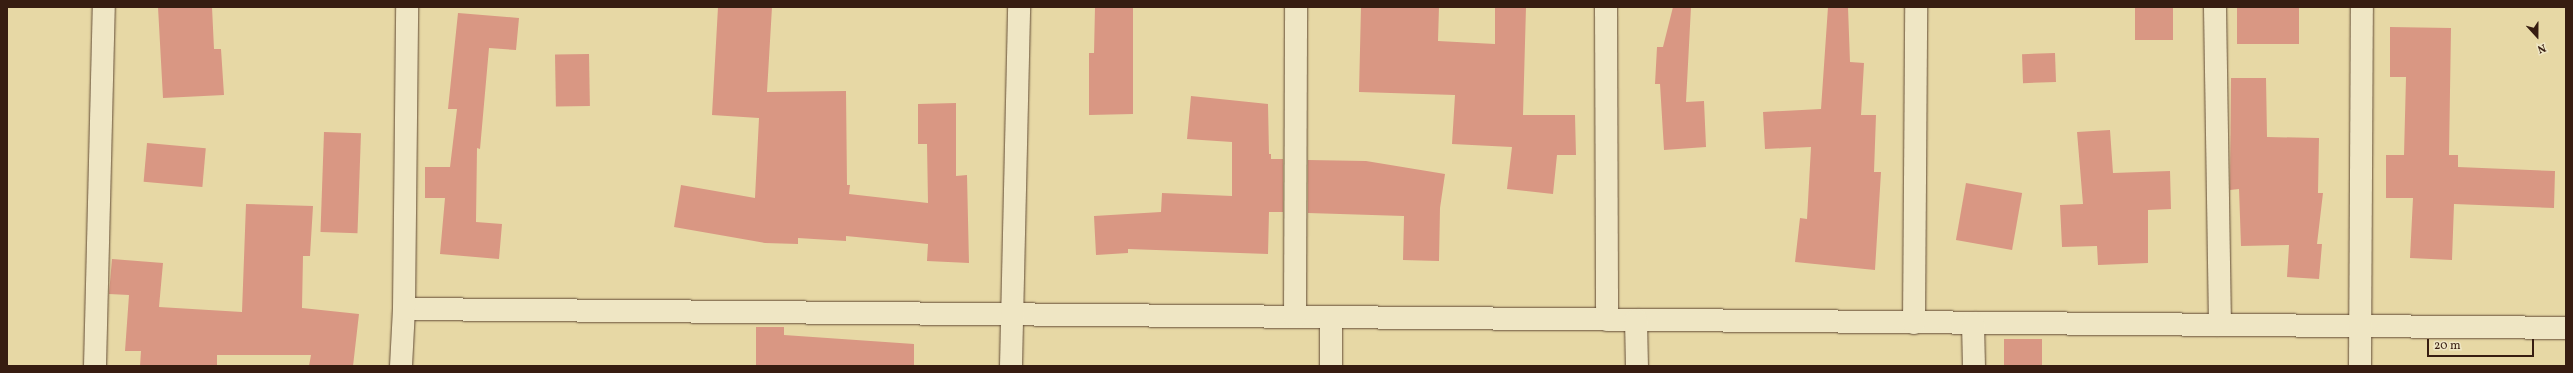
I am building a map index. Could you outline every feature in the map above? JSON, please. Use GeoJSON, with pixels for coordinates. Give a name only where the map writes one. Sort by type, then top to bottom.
{"type":"FeatureCollection","features":[{"type":"Feature","properties":{"kind":"street"},"geometry":{"type":"LineString","coordinates":[[95,366],[104,7]]}},
{"type":"Feature","properties":{"kind":"street"},"geometry":{"type":"LineString","coordinates":[[401,366],[404,309],[407,7]]}},
{"type":"Feature","properties":{"kind":"street"},"geometry":{"type":"LineString","coordinates":[[1011,366],[1019,7]]}},
{"type":"Feature","properties":{"kind":"street"},"geometry":{"type":"LineString","coordinates":[[1295,316],[1296,7]]}},
{"type":"Feature","properties":{"kind":"street"},"geometry":{"type":"LineString","coordinates":[[1606,7],[1607,320]]}},
{"type":"Feature","properties":{"kind":"street"},"geometry":{"type":"LineString","coordinates":[[1914,322],[1916,7]]}},
{"type":"Feature","properties":{"kind":"street"},"geometry":{"type":"LineString","coordinates":[[2215,7],[2220,325]]}},
{"type":"Feature","properties":{"kind":"street"},"geometry":{"type":"LineString","coordinates":[[2360,366],[2362,7]]}},
{"type":"Feature","properties":{"kind":"street"},"geometry":{"type":"LineString","coordinates":[[404,309],[2566,328]]}},
{"type":"Feature","properties":{"kind":"street"},"geometry":{"type":"LineString","coordinates":[[1331,317],[1331,366]]}},
{"type":"Feature","properties":{"kind":"street"},"geometry":{"type":"LineString","coordinates":[[1636,320],[1637,366]]}},
{"type":"Feature","properties":{"kind":"street"},"geometry":{"type":"LineString","coordinates":[[1972,323],[1974,366]]}},
{"type":"Feature","properties":{"kind":"building"},"geometry":{"type":"Polygon","coordinates":[[[158,7],[212,7],[214,49],[221,49],[224,95],[163,98],[158,7]]]}},
{"type":"Feature","properties":{"kind":"building"},"geometry":{"type":"Polygon","coordinates":[[[718,7],[772,7],[767,92],[846,91],[847,185],[850,185],[849,194],[928,203],[927,144],[918,144],[918,104],[956,103],[956,176],[967,175],[969,263],[927,261],[928,244],[846,236],[846,241],[798,238],[798,244],[765,243],[674,227],[681,185],[755,198],[759,118],[712,115],[718,7]]]}},
{"type":"Feature","properties":{"kind":"building"},"geometry":{"type":"Polygon","coordinates":[[[1095,7],[1133,7],[1133,114],[1089,115],[1089,53],[1094,53],[1095,7]]]}},
{"type":"Feature","properties":{"kind":"building"},"geometry":{"type":"Polygon","coordinates":[[[1361,7],[1439,7],[1438,41],[1495,44],[1495,7],[1526,7],[1523,115],[1575,115],[1576,155],[1557,155],[1553,194],[1507,189],[1512,147],[1452,144],[1455,95],[1359,92],[1361,7]]]}},
{"type":"Feature","properties":{"kind":"building"},"geometry":{"type":"Polygon","coordinates":[[[1673,7],[1691,7],[1686,102],[1704,101],[1706,147],[1664,150],[1660,84],[1655,84],[1657,47],[1663,47],[1673,7]]]}},
{"type":"Feature","properties":{"kind":"building"},"geometry":{"type":"Polygon","coordinates":[[[1828,7],[1848,7],[1850,62],[1864,63],[1861,115],[1876,115],[1874,172],[1881,172],[1875,270],[1795,262],[1800,218],[1807,219],[1811,147],[1765,149],[1763,112],[1821,109],[1828,7]]]}},
{"type":"Feature","properties":{"kind":"building"},"geometry":{"type":"Polygon","coordinates":[[[2135,7],[2173,7],[2173,40],[2135,40],[2135,7]]]}},
{"type":"Feature","properties":{"kind":"building"},"geometry":{"type":"Polygon","coordinates":[[[2237,7],[2299,7],[2299,44],[2237,44],[2237,7]]]}},
{"type":"Feature","properties":{"kind":"building"},"geometry":{"type":"Polygon","coordinates":[[[458,13],[519,18],[516,50],[489,48],[480,149],[477,148],[476,222],[502,224],[499,259],[440,254],[445,198],[425,198],[425,167],[450,167],[457,109],[448,109],[458,13]]]}},
{"type":"Feature","properties":{"kind":"building"},"geometry":{"type":"Polygon","coordinates":[[[2390,27],[2451,28],[2449,155],[2458,155],[2458,167],[2555,171],[2554,208],[2454,204],[2452,260],[2410,258],[2413,198],[2386,198],[2386,155],[2404,155],[2406,77],[2390,77],[2390,27]]]}},
{"type":"Feature","properties":{"kind":"building"},"geometry":{"type":"Polygon","coordinates":[[[2055,53],[2056,82],[2023,83],[2022,54],[2055,53]]]}},
{"type":"Feature","properties":{"kind":"building"},"geometry":{"type":"Polygon","coordinates":[[[589,54],[590,106],[556,107],[555,55],[589,54]]]}},
{"type":"Feature","properties":{"kind":"building"},"geometry":{"type":"Polygon","coordinates":[[[2231,78],[2266,78],[2267,137],[2319,138],[2318,193],[2323,193],[2317,244],[2322,244],[2319,279],[2287,277],[2289,245],[2241,246],[2239,189],[2230,190],[2231,78]]]}},
{"type":"Feature","properties":{"kind":"building"},"geometry":{"type":"Polygon","coordinates":[[[1191,96],[1268,104],[1269,154],[1271,154],[1271,159],[1283,159],[1283,212],[1269,212],[1268,254],[1128,249],[1128,253],[1096,255],[1094,216],[1161,212],[1162,193],[1232,196],[1232,142],[1187,139],[1191,96]]]}},
{"type":"Feature","properties":{"kind":"building"},"geometry":{"type":"Polygon","coordinates":[[[2110,130],[2113,173],[2170,171],[2171,209],[2148,210],[2148,263],[2098,265],[2097,246],[2062,247],[2060,205],[2083,204],[2077,132],[2110,130]]]}},
{"type":"Feature","properties":{"kind":"building"},"geometry":{"type":"Polygon","coordinates":[[[324,132],[361,133],[357,233],[321,232],[324,132]]]}},
{"type":"Feature","properties":{"kind":"building"},"geometry":{"type":"Polygon","coordinates":[[[147,143],[206,148],[202,187],[144,182],[147,143]]]}},
{"type":"Feature","properties":{"kind":"building"},"geometry":{"type":"Polygon","coordinates":[[[1308,160],[1366,161],[1445,174],[1440,208],[1439,261],[1403,260],[1404,216],[1308,213],[1308,160]]]}},
{"type":"Feature","properties":{"kind":"building"},"geometry":{"type":"Polygon","coordinates":[[[1966,183],[2022,193],[2012,250],[1956,240],[1966,183]]]}},
{"type":"Feature","properties":{"kind":"building"},"geometry":{"type":"Polygon","coordinates":[[[246,204],[313,206],[310,256],[303,256],[302,308],[359,314],[353,366],[309,366],[311,355],[217,355],[217,366],[140,366],[141,351],[125,351],[129,295],[109,294],[112,259],[163,263],[159,307],[242,312],[246,204]]]}},
{"type":"Feature","properties":{"kind":"building"},"geometry":{"type":"Polygon","coordinates":[[[756,327],[784,327],[784,335],[914,344],[914,366],[756,366],[756,327]]]}},
{"type":"Feature","properties":{"kind":"building"},"geometry":{"type":"Polygon","coordinates":[[[2004,339],[2042,339],[2042,366],[2004,366],[2004,339]]]}}]}
